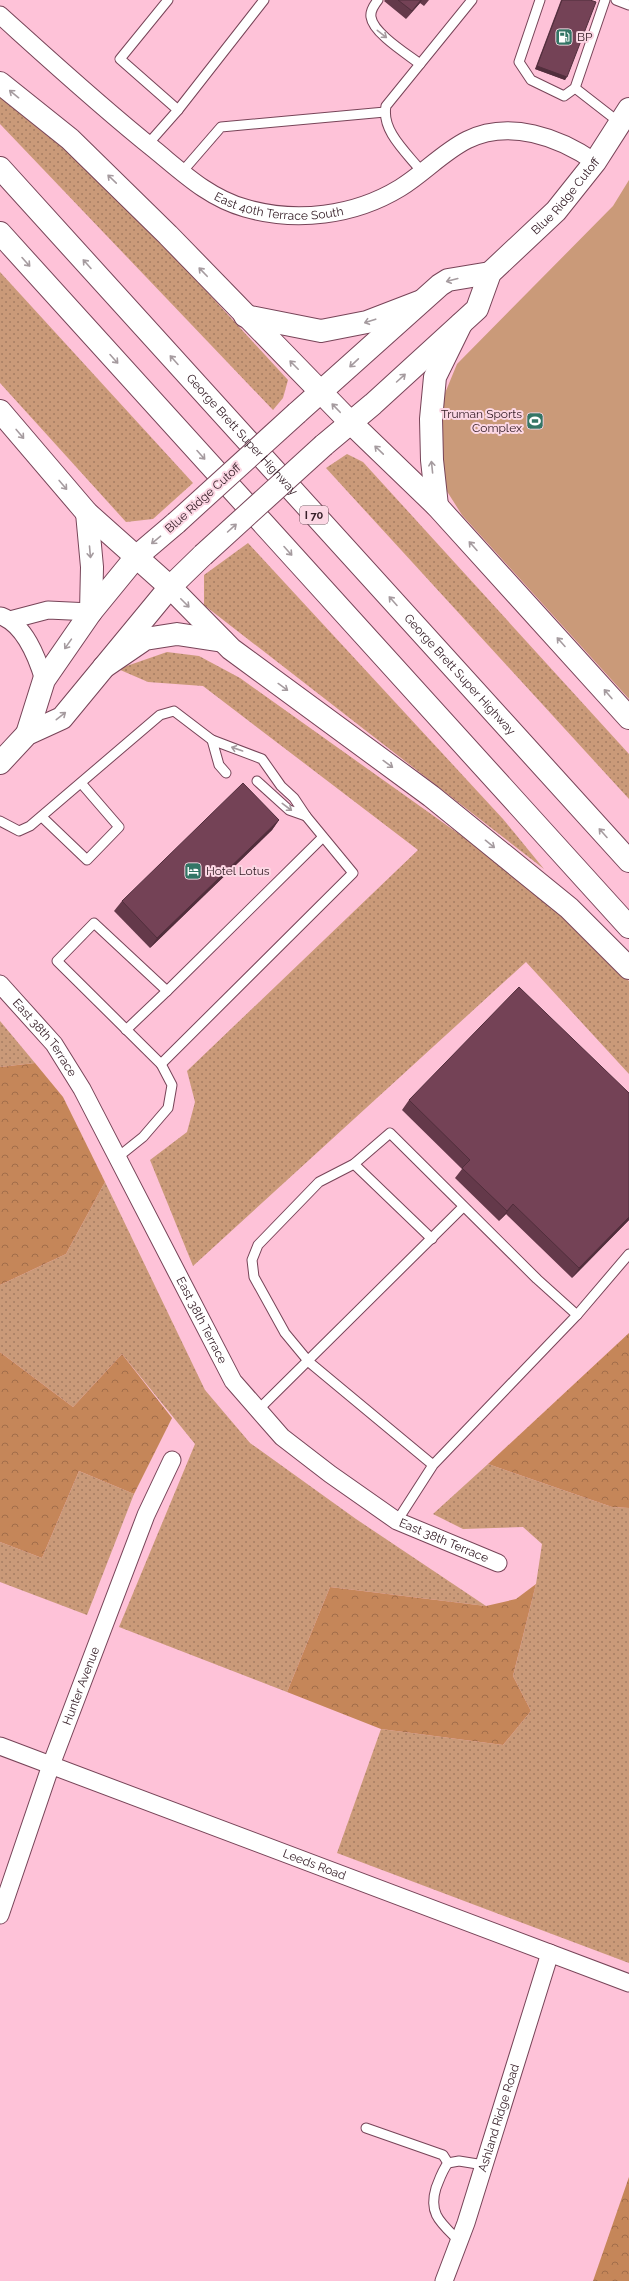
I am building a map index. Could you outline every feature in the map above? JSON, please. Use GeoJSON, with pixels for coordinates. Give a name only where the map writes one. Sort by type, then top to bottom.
{"type":"FeatureCollection","features":[{"type":"Feature","properties":{"kind":"main road"},"geometry":{"type":"LineString","coordinates":[[0,83],[70,139],[115,182],[321,393],[437,506],[629,718]]}},
{"type":"Feature","properties":{"kind":"main road","name":"Blue Ridge Cutoff"},"geometry":{"type":"LineString","coordinates":[[0,763],[27,734],[62,718],[170,588],[203,555],[477,309],[490,273],[556,211],[626,120]]}},
{"type":"Feature","properties":{"kind":"main road","name":"George Brett Super Highway"},"geometry":{"type":"LineString","coordinates":[[0,168],[629,862]]}},
{"type":"Feature","properties":{"kind":"main road"},"geometry":{"type":"LineString","coordinates":[[0,233],[629,927]]}},
{"type":"Feature","properties":{"kind":"main road","name":"Blue Ridge Cutoff"},"geometry":{"type":"LineString","coordinates":[[27,734],[44,680],[90,612],[136,557],[321,393],[419,302],[448,280],[490,273]]}},
{"type":"Feature","properties":{"kind":"main road"},"geometry":{"type":"LineString","coordinates":[[245,316],[321,332],[367,322],[419,302]]}},
{"type":"Feature","properties":{"kind":"main road"},"geometry":{"type":"LineString","coordinates":[[437,506],[431,446],[431,419],[435,377],[461,324]]}},
{"type":"Feature","properties":{"kind":"main road"},"geometry":{"type":"LineString","coordinates":[[0,411],[87,514],[170,588],[223,641],[443,806],[569,908],[629,968]]}},
{"type":"Feature","properties":{"kind":"main road"},"geometry":{"type":"LineString","coordinates":[[87,514],[92,567],[90,612]]}},
{"type":"Feature","properties":{"kind":"main road"},"geometry":{"type":"LineString","coordinates":[[104,667],[145,640],[177,634],[223,641]]}},
{"type":"Feature","properties":{"kind":"street","name":"East 40th Terrace South"},"geometry":{"type":"LineString","coordinates":[[0,15],[94,101],[207,192],[244,208],[273,214],[304,216],[344,211],[372,202],[400,188],[466,140],[484,133],[501,131],[526,132],[543,136],[581,153],[595,162]]}},
{"type":"Feature","properties":{"kind":"street"},"geometry":{"type":"LineString","coordinates":[[5,618],[48,610],[90,612]]}},
{"type":"Feature","properties":{"kind":"street"},"geometry":{"type":"LineString","coordinates":[[5,618],[36,654],[44,680]]}},
{"type":"Feature","properties":{"kind":"street","name":"East 38th Terrace"},"geometry":{"type":"LineString","coordinates":[[0,984],[54,1044],[82,1090],[233,1381],[282,1436],[330,1474],[397,1521],[498,1563]]}},
{"type":"Feature","properties":{"kind":"street","name":"Hunter Avenue"},"geometry":{"type":"LineString","coordinates":[[0,1915],[51,1765],[146,1516],[172,1460]]}},
{"type":"Feature","properties":{"kind":"street","name":"Leeds Road"},"geometry":{"type":"LineString","coordinates":[[0,1746],[629,1983]]}},
{"type":"Feature","properties":{"kind":"street","name":"Ashland Ridge Road"},"geometry":{"type":"LineString","coordinates":[[444,2281],[484,2165],[550,1953]]}},
{"type":"Feature","properties":{"kind":"lane"},"geometry":{"type":"LineString","coordinates":[[168,0],[120,59],[178,110]]}},
{"type":"Feature","properties":{"kind":"lane"},"geometry":{"type":"LineString","coordinates":[[148,144],[178,110],[264,0]]}},
{"type":"Feature","properties":{"kind":"lane"},"geometry":{"type":"LineString","coordinates":[[378,0],[372,8],[371,17],[376,29],[420,64]]}},
{"type":"Feature","properties":{"kind":"lane"},"geometry":{"type":"LineString","coordinates":[[422,172],[390,131],[384,116],[386,106],[472,0]]}},
{"type":"Feature","properties":{"kind":"lane"},"geometry":{"type":"LineString","coordinates":[[540,0],[519,62],[531,80],[564,96],[576,88],[606,0]]}},
{"type":"Feature","properties":{"kind":"lane"},"geometry":{"type":"LineString","coordinates":[[616,0],[629,5]]}},
{"type":"Feature","properties":{"kind":"lane"},"geometry":{"type":"LineString","coordinates":[[576,88],[626,120]]}},
{"type":"Feature","properties":{"kind":"lane"},"geometry":{"type":"LineString","coordinates":[[182,172],[221,127],[385,112]]}},
{"type":"Feature","properties":{"kind":"lane"},"geometry":{"type":"LineString","coordinates":[[0,821],[19,831],[42,817],[160,715],[174,711],[212,740],[262,760],[281,786],[294,798],[306,816],[353,873],[161,1064]]}},
{"type":"Feature","properties":{"kind":"lane"},"geometry":{"type":"LineString","coordinates":[[212,740],[219,765],[226,773]]}},
{"type":"Feature","properties":{"kind":"lane"},"geometry":{"type":"LineString","coordinates":[[258,781],[289,810],[306,816]]}},
{"type":"Feature","properties":{"kind":"lane"},"geometry":{"type":"LineString","coordinates":[[42,817],[87,860],[119,827],[80,784]]}},
{"type":"Feature","properties":{"kind":"lane"},"geometry":{"type":"LineString","coordinates":[[126,1030],[323,837]]}},
{"type":"Feature","properties":{"kind":"lane"},"geometry":{"type":"LineString","coordinates":[[118,1157],[143,1137],[168,1108],[172,1085],[161,1064],[56,961],[94,923],[167,991]]}},
{"type":"Feature","properties":{"kind":"lane"},"geometry":{"type":"LineString","coordinates":[[433,1465],[309,1362],[286,1332],[254,1277],[252,1260],[258,1245],[320,1182],[354,1164],[390,1133],[463,1207],[537,1279],[577,1315]]}},
{"type":"Feature","properties":{"kind":"lane"},"geometry":{"type":"LineString","coordinates":[[354,1164],[432,1239]]}},
{"type":"Feature","properties":{"kind":"lane"},"geometry":{"type":"LineString","coordinates":[[258,1410],[284,1383],[309,1362],[463,1207]]}},
{"type":"Feature","properties":{"kind":"lane"},"geometry":{"type":"LineString","coordinates":[[397,1521],[433,1465],[577,1315],[629,1254]]}},
{"type":"Feature","properties":{"kind":"lane"},"geometry":{"type":"LineString","coordinates":[[366,2128],[443,2154],[448,2163]]}},
{"type":"Feature","properties":{"kind":"lane"},"geometry":{"type":"LineString","coordinates":[[459,2241],[442,2224],[433,2209],[433,2200],[441,2172],[448,2163],[459,2161],[484,2165]]}},
{"type":"Feature","properties":{"kind":"shaded area"},"geometry":{"type":"Polygon","coordinates":[[[0,94],[108,184],[288,380],[283,398],[273,410],[0,124],[0,94]]]}},
{"type":"Feature","properties":{"kind":"shaded area","name":"Truman Sports Complex"},"geometry":{"type":"Polygon","coordinates":[[[629,180],[629,699],[462,515],[443,485],[437,445],[443,398],[457,364],[613,206],[629,180]]]}},
{"type":"Feature","properties":{"kind":"shaded area"},"geometry":{"type":"Polygon","coordinates":[[[0,272],[193,483],[153,519],[126,522],[0,383],[0,272]]]}},
{"type":"Feature","properties":{"kind":"shaded area"},"geometry":{"type":"Polygon","coordinates":[[[347,454],[363,462],[629,754],[629,799],[326,468],[347,454]]]}},
{"type":"Feature","properties":{"kind":"shaded area"},"geometry":{"type":"Polygon","coordinates":[[[248,543],[503,819],[544,869],[204,605],[204,575],[248,543]]]}},
{"type":"Feature","properties":{"kind":"shaded area"},"geometry":{"type":"Polygon","coordinates":[[[167,652],[199,656],[240,678],[525,881],[629,981],[629,1074],[526,962],[193,1266],[150,1160],[187,1132],[195,1102],[187,1071],[418,850],[203,686],[148,682],[118,669],[167,652]]]}},
{"type":"Feature","properties":{"kind":"shaded area"},"geometry":{"type":"Polygon","coordinates":[[[0,1021],[35,1063],[0,1067],[0,1021]]]}},
{"type":"Feature","properties":{"kind":"shaded area"},"geometry":{"type":"Polygon","coordinates":[[[105,1182],[205,1390],[250,1443],[356,1519],[486,1606],[330,1587],[287,1692],[119,1627],[195,1444],[122,1354],[73,1407],[0,1352],[0,1285],[66,1254],[105,1182]]]}},
{"type":"Feature","properties":{"kind":"shaded area"},"geometry":{"type":"Polygon","coordinates":[[[488,1464],[612,1507],[629,1508],[629,1963],[337,1853],[381,1729],[503,1745],[531,1711],[513,1676],[536,1584],[542,1544],[523,1527],[463,1529],[433,1514],[488,1464]]]}},
{"type":"Feature","properties":{"kind":"shaded area"},"geometry":{"type":"Polygon","coordinates":[[[79,1471],[134,1494],[87,1615],[0,1582],[0,1542],[42,1558],[79,1471]]]}},
{"type":"Feature","properties":{"kind":"green space"},"geometry":{"type":"Polygon","coordinates":[[[35,1063],[63,1097],[105,1182],[66,1254],[0,1285],[0,1067],[35,1063]]]}},
{"type":"Feature","properties":{"kind":"green space"},"geometry":{"type":"Polygon","coordinates":[[[629,1333],[629,1508],[612,1507],[488,1464],[629,1333]]]}},
{"type":"Feature","properties":{"kind":"green space"},"geometry":{"type":"Polygon","coordinates":[[[0,1352],[73,1407],[122,1354],[172,1418],[134,1494],[79,1471],[42,1558],[0,1542],[0,1352]]]}},
{"type":"Feature","properties":{"kind":"green space"},"geometry":{"type":"Polygon","coordinates":[[[536,1584],[513,1676],[531,1711],[503,1745],[381,1729],[287,1692],[330,1587],[486,1606],[516,1599],[536,1584]]]}},
{"type":"Feature","properties":{"kind":"green space"},"geometry":{"type":"Polygon","coordinates":[[[629,2177],[629,2281],[593,2281],[629,2177]]]}},
{"type":"Feature","properties":{"kind":"building"},"geometry":{"type":"Polygon","coordinates":[[[398,0],[421,0],[412,11],[398,0]]]}},
{"type":"Feature","properties":{"kind":"building","name":"BP"},"geometry":{"type":"Polygon","coordinates":[[[562,0],[590,0],[596,2],[567,77],[537,66],[562,0]]]}},
{"type":"Feature","properties":{"kind":"building","name":"Hotel Lotus"},"geometry":{"type":"Polygon","coordinates":[[[243,783],[279,820],[157,938],[122,901],[243,783]]]}},
{"type":"Feature","properties":{"kind":"building"},"geometry":{"type":"Polygon","coordinates":[[[519,987],[629,1093],[629,1217],[579,1268],[513,1204],[507,1211],[462,1168],[470,1160],[409,1100],[519,987]]]}},
{"type":"Feature","properties":{"kind":"place","name":"BP"},"geometry":{"type":"Point","coordinates":[564,37]}},
{"type":"Feature","properties":{"kind":"place","name":"Truman Sports Complex"},"geometry":{"type":"Point","coordinates":[535,421]}},
{"type":"Feature","properties":{"kind":"place","name":"Hotel Lotus"},"geometry":{"type":"Point","coordinates":[193,871]}}]}
